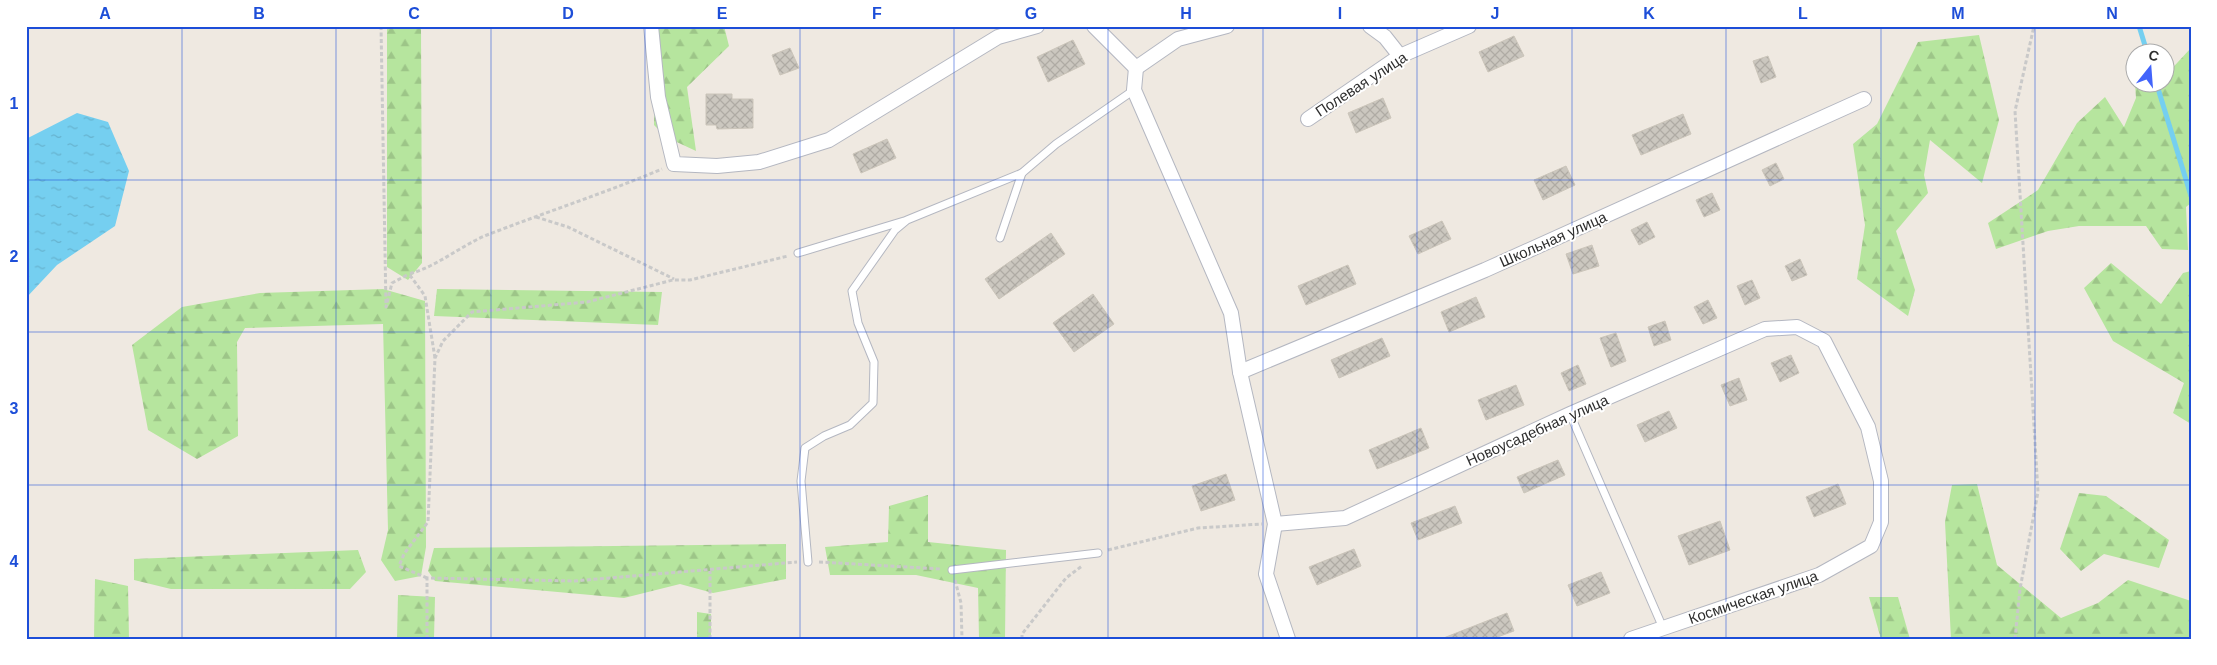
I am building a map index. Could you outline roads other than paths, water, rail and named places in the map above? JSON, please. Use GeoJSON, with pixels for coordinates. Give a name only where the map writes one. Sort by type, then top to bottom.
{"type":"FeatureCollection","features":[{"type":"Feature","properties":{"kind":"street"},"geometry":{"type":"LineString","coordinates":[[651,26],[658,97],[674,164],[716,166],[759,162],[829,140],[998,37],[1037,26]]}},
{"type":"Feature","properties":{"kind":"street"},"geometry":{"type":"LineString","coordinates":[[1094,26],[1136,68]]}},
{"type":"Feature","properties":{"kind":"street"},"geometry":{"type":"LineString","coordinates":[[1136,68],[1178,39],[1227,26]]}},
{"type":"Feature","properties":{"kind":"street"},"geometry":{"type":"LineString","coordinates":[[1370,26],[1386,37],[1400,56]]}},
{"type":"Feature","properties":{"kind":"street","name":"Полевая улица"},"geometry":{"type":"LineString","coordinates":[[1308,119],[1400,56],[1469,26]]}},
{"type":"Feature","properties":{"kind":"street"},"geometry":{"type":"LineString","coordinates":[[1136,68],[1134,90],[1231,314],[1240,372],[1275,524],[1266,574],[1288,639]]}},
{"type":"Feature","properties":{"kind":"street","name":"Школьная улица"},"geometry":{"type":"LineString","coordinates":[[1240,372],[1485,270],[1864,99]]}},
{"type":"Feature","properties":{"kind":"street","name":"Новоусадебная улица"},"geometry":{"type":"LineString","coordinates":[[1275,524],[1345,518],[1570,414],[1765,330],[1797,327],[1824,341],[1868,427],[1881,481],[1881,522],[1871,546]]}},
{"type":"Feature","properties":{"kind":"street","name":"Космическая улица"},"geometry":{"type":"LineString","coordinates":[[1631,639],[1819,575],[1871,546]]}},
{"type":"Feature","properties":{"kind":"lane"},"geometry":{"type":"LineString","coordinates":[[798,254],[907,220],[1022,172],[1056,144],[1134,90]]}},
{"type":"Feature","properties":{"kind":"lane"},"geometry":{"type":"LineString","coordinates":[[1000,238],[1022,172]]}},
{"type":"Feature","properties":{"kind":"lane"},"geometry":{"type":"LineString","coordinates":[[808,562],[801,481],[806,448],[824,436],[850,425],[873,403],[874,362],[858,323],[852,291],[895,230],[907,220]]}},
{"type":"Feature","properties":{"kind":"lane"},"geometry":{"type":"LineString","coordinates":[[1570,414],[1663,628]]}},
{"type":"Feature","properties":{"kind":"lane"},"geometry":{"type":"LineString","coordinates":[[952,570],[1098,553]]}},
{"type":"Feature","properties":{"kind":"water"},"geometry":{"type":"Polygon","coordinates":[[[77,113],[108,122],[129,171],[115,226],[57,265],[26,298],[26,139],[77,113]]]}},
{"type":"Feature","properties":{"kind":"waterway"},"geometry":{"type":"LineString","coordinates":[[2139,26],[2144,42]]}},
{"type":"Feature","properties":{"kind":"waterway"},"geometry":{"type":"LineString","coordinates":[[2159,92],[2191,196]]}}]}
